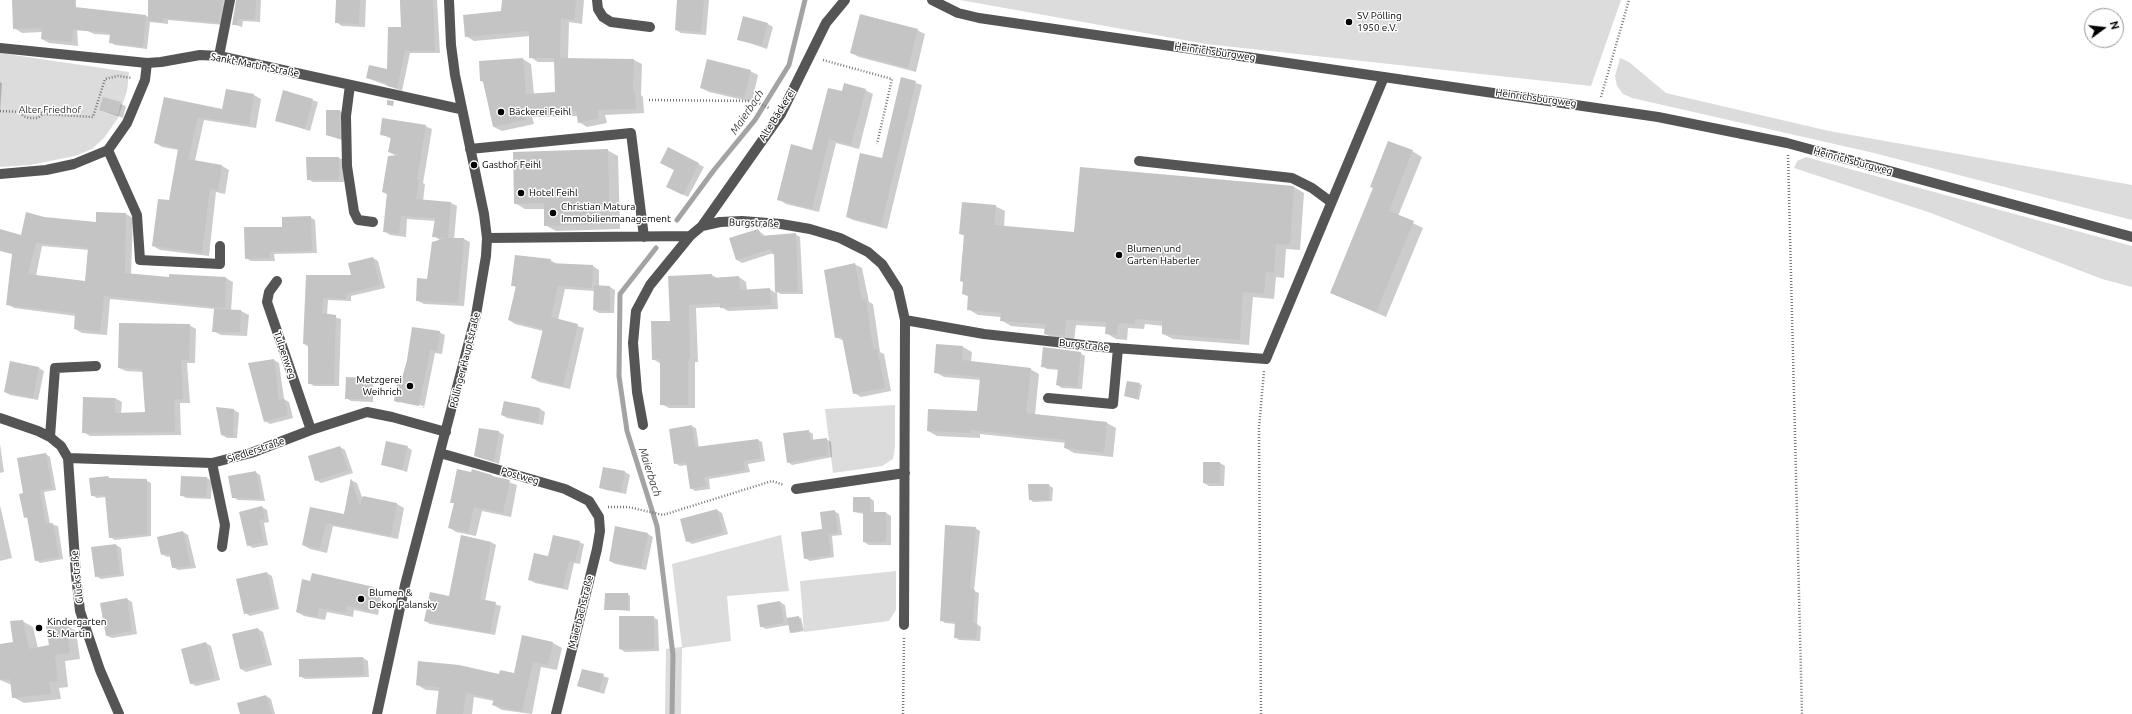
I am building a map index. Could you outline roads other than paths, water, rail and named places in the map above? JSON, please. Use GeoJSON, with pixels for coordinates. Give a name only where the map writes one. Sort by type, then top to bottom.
{"type":"FeatureCollection","features":[{"type":"Feature","properties":{"kind":"street"},"geometry":{"type":"LineString","coordinates":[[219,56],[230,0]]}},
{"type":"Feature","properties":{"kind":"street","name":"Pöllinger Hauptstraße"},"geometry":{"type":"LineString","coordinates":[[377,714],[404,585],[446,432],[483,282],[487,238],[481,201],[460,109],[451,45],[449,0]]}},
{"type":"Feature","properties":{"kind":"street"},"geometry":{"type":"LineString","coordinates":[[597,0],[598,9],[603,17],[611,22],[650,27]]}},
{"type":"Feature","properties":{"kind":"street","name":"Alte Bäckerei"},"geometry":{"type":"LineString","coordinates":[[702,226],[781,114],[826,23],[845,0]]}},
{"type":"Feature","properties":{"kind":"street","name":"Heinrichsbürgweg"},"geometry":{"type":"LineString","coordinates":[[932,0],[958,13],[979,18],[1598,107],[1658,117],[1787,143],[2132,237]]}},
{"type":"Feature","properties":{"kind":"street","name":"Sankt-Martin-Straße"},"geometry":{"type":"LineString","coordinates":[[0,48],[147,63],[200,55],[219,56],[460,109]]}},
{"type":"Feature","properties":{"kind":"street"},"geometry":{"type":"LineString","coordinates":[[0,174],[46,170],[74,164],[108,150],[128,123],[144,80],[147,63]]}},
{"type":"Feature","properties":{"kind":"street"},"geometry":{"type":"LineString","coordinates":[[1139,161],[1292,178],[1312,188],[1331,202],[1384,77]]}},
{"type":"Feature","properties":{"kind":"street"},"geometry":{"type":"LineString","coordinates":[[350,85],[346,116],[347,166],[354,212],[358,220],[373,222]]}},
{"type":"Feature","properties":{"kind":"street"},"geometry":{"type":"LineString","coordinates":[[470,149],[631,133],[644,237]]}},
{"type":"Feature","properties":{"kind":"street"},"geometry":{"type":"LineString","coordinates":[[108,150],[138,215],[140,260],[220,264],[220,246]]}},
{"type":"Feature","properties":{"kind":"street","name":"Burgstraße"},"geometry":{"type":"LineString","coordinates":[[905,320],[984,334],[1118,348],[1266,359],[1331,202]]}},
{"type":"Feature","properties":{"kind":"street","name":"Burgstraße"},"geometry":{"type":"LineString","coordinates":[[643,425],[637,392],[633,343],[636,310],[650,285],[690,236],[702,226],[720,222],[742,221],[773,223],[810,229],[840,238],[868,252],[882,264],[898,289],[905,320],[904,625]]}},
{"type":"Feature","properties":{"kind":"street"},"geometry":{"type":"LineString","coordinates":[[487,238],[690,236]]}},
{"type":"Feature","properties":{"kind":"street","name":"Tulpenweg"},"geometry":{"type":"LineString","coordinates":[[277,281],[269,292],[269,307],[311,430]]}},
{"type":"Feature","properties":{"kind":"street"},"geometry":{"type":"LineString","coordinates":[[1048,398],[1112,404],[1118,348]]}},
{"type":"Feature","properties":{"kind":"street"},"geometry":{"type":"LineString","coordinates":[[50,438],[55,368],[96,366]]}},
{"type":"Feature","properties":{"kind":"street","name":"Siedlerstraße"},"geometry":{"type":"LineString","coordinates":[[68,458],[212,462],[246,455],[311,430],[368,412],[446,432]]}},
{"type":"Feature","properties":{"kind":"street"},"geometry":{"type":"LineString","coordinates":[[0,418],[38,431],[50,438],[61,446],[68,458]]}},
{"type":"Feature","properties":{"kind":"street","name":"Postweg"},"geometry":{"type":"LineString","coordinates":[[440,453],[565,489],[589,501],[595,509]]}},
{"type":"Feature","properties":{"kind":"street","name":"Glückstraße"},"geometry":{"type":"LineString","coordinates":[[68,458],[80,611],[97,663],[119,714]]}},
{"type":"Feature","properties":{"kind":"street"},"geometry":{"type":"LineString","coordinates":[[212,462],[225,525],[222,547]]}},
{"type":"Feature","properties":{"kind":"street"},"geometry":{"type":"LineString","coordinates":[[796,489],[905,473]]}},
{"type":"Feature","properties":{"kind":"street","name":"Maierbachstraße"},"geometry":{"type":"LineString","coordinates":[[556,714],[597,549],[600,531],[599,517],[595,509]]}},
{"type":"Feature","properties":{"kind":"waterway","name":"Maierbach"},"geometry":{"type":"LineString","coordinates":[[677,220],[714,170],[755,120],[789,65],[805,0]]}},
{"type":"Feature","properties":{"kind":"waterway","name":"Maierbach"},"geometry":{"type":"LineString","coordinates":[[656,248],[620,294],[619,376],[627,431],[657,526],[673,655],[672,714]]}},
{"type":"Feature","properties":{"kind":"place","name":"SV Pölling 1950 e.V."},"geometry":{"type":"Point","coordinates":[1349,22]}},
{"type":"Feature","properties":{"kind":"place","name":"Bäckerei Feihl"},"geometry":{"type":"Point","coordinates":[501,112]}},
{"type":"Feature","properties":{"kind":"place","name":"Gasthof Feihl"},"geometry":{"type":"Point","coordinates":[474,165]}},
{"type":"Feature","properties":{"kind":"place","name":"Hotel Feihl"},"geometry":{"type":"Point","coordinates":[521,193]}},
{"type":"Feature","properties":{"kind":"place","name":"Christian Matura Immobilienmanagement"},"geometry":{"type":"Point","coordinates":[553,213]}},
{"type":"Feature","properties":{"kind":"place","name":"Blumen und Garten Haberler"},"geometry":{"type":"Point","coordinates":[1119,255]}},
{"type":"Feature","properties":{"kind":"place","name":"Metzgerei Weihrich"},"geometry":{"type":"Point","coordinates":[410,386]}},
{"type":"Feature","properties":{"kind":"place","name":"Blumen & Dekor Palansky"},"geometry":{"type":"Point","coordinates":[361,599]}},
{"type":"Feature","properties":{"kind":"place","name":"Kindergarten St. Martin"},"geometry":{"type":"Point","coordinates":[39,628]}},
{"type":"Feature","properties":{"kind":"park label","name":"Alter Friedhof"},"geometry":{"type":"Point","coordinates":[50,110]}}]}
